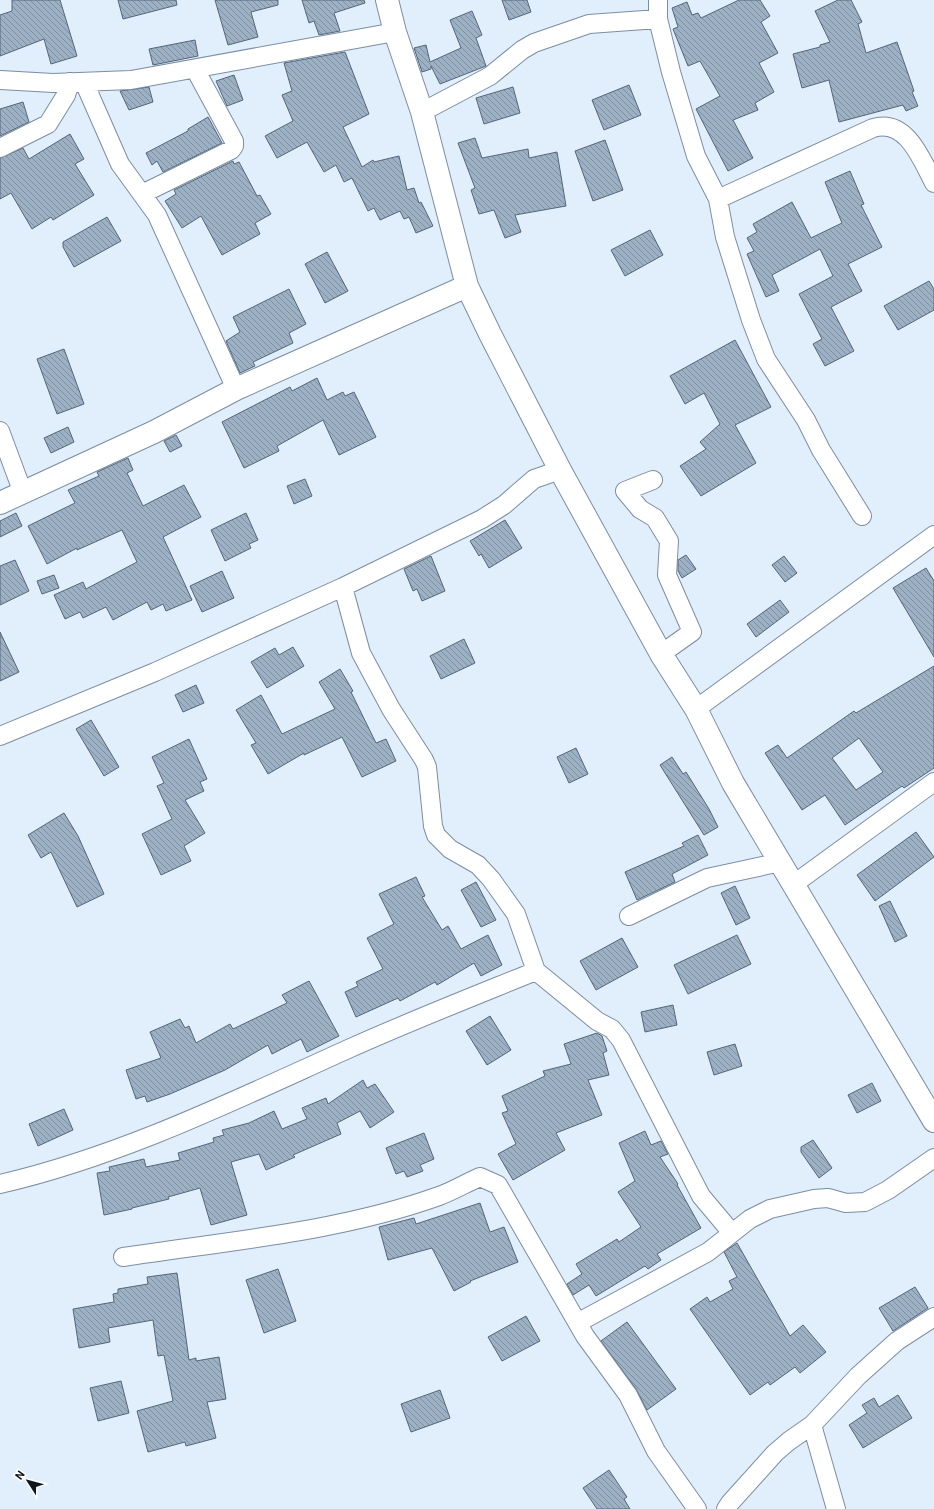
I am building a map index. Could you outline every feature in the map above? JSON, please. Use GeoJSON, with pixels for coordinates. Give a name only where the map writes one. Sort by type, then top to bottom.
{"type":"FeatureCollection","features":[{"type":"Feature","properties":{"kind":"main road"},"geometry":{"type":"LineString","coordinates":[[387,0],[395,32],[422,112],[467,286],[560,470],[661,654],[696,709],[734,783],[934,1121]]}},
{"type":"Feature","properties":{"kind":"main road"},"geometry":{"type":"LineString","coordinates":[[0,503],[154,432],[236,389],[467,286]]}},
{"type":"Feature","properties":{"kind":"street"},"geometry":{"type":"LineString","coordinates":[[658,0],[658,19],[671,72],[696,156],[718,200],[727,244],[751,320],[766,359],[806,420],[821,450],[862,516]]}},
{"type":"Feature","properties":{"kind":"street"},"geometry":{"type":"LineString","coordinates":[[422,112],[490,76],[522,50],[534,43],[589,24],[658,19]]}},
{"type":"Feature","properties":{"kind":"street"},"geometry":{"type":"LineString","coordinates":[[0,80],[53,83],[131,80],[195,70],[395,32]]}},
{"type":"Feature","properties":{"kind":"street"},"geometry":{"type":"LineString","coordinates":[[142,194],[231,150],[234,146],[234,141],[195,70]]}},
{"type":"Feature","properties":{"kind":"street"},"geometry":{"type":"LineString","coordinates":[[0,148],[48,124],[66,95],[77,82]]}},
{"type":"Feature","properties":{"kind":"street"},"geometry":{"type":"LineString","coordinates":[[77,82],[120,164],[158,215],[236,389]]}},
{"type":"Feature","properties":{"kind":"street"},"geometry":{"type":"LineString","coordinates":[[718,200],[858,134],[883,125],[894,127],[902,132],[919,154],[934,183]]}},
{"type":"Feature","properties":{"kind":"street"},"geometry":{"type":"LineString","coordinates":[[0,431],[23,493]]}},
{"type":"Feature","properties":{"kind":"street"},"geometry":{"type":"LineString","coordinates":[[0,736],[155,672],[343,587],[482,519],[504,505],[534,480],[560,470]]}},
{"type":"Feature","properties":{"kind":"street"},"geometry":{"type":"LineString","coordinates":[[653,480],[625,491],[640,509],[655,518],[669,541],[668,575],[692,632],[661,654]]}},
{"type":"Feature","properties":{"kind":"street"},"geometry":{"type":"LineString","coordinates":[[696,709],[934,535]]}},
{"type":"Feature","properties":{"kind":"street"},"geometry":{"type":"LineString","coordinates":[[343,587],[361,653],[391,709],[427,767],[433,826],[436,835],[450,849],[478,865],[495,885],[516,914],[536,971],[596,1021],[612,1029],[621,1040],[701,1196],[732,1233]]}},
{"type":"Feature","properties":{"kind":"street"},"geometry":{"type":"LineString","coordinates":[[794,884],[934,782]]}},
{"type":"Feature","properties":{"kind":"street"},"geometry":{"type":"LineString","coordinates":[[629,916],[708,878],[781,862]]}},
{"type":"Feature","properties":{"kind":"street"},"geometry":{"type":"LineString","coordinates":[[0,1184],[44,1174],[168,1130],[350,1048],[536,971]]}},
{"type":"Feature","properties":{"kind":"street"},"geometry":{"type":"LineString","coordinates":[[579,1322],[708,1252],[750,1219],[770,1209],[785,1204],[814,1199],[828,1198],[846,1203],[866,1202],[888,1190],[934,1158]]}},
{"type":"Feature","properties":{"kind":"street"},"geometry":{"type":"LineString","coordinates":[[123,1257],[308,1229],[376,1214],[440,1196],[480,1177],[498,1185],[594,1349],[628,1395],[656,1451],[697,1509]]}},
{"type":"Feature","properties":{"kind":"street"},"geometry":{"type":"LineString","coordinates":[[726,1509],[775,1453],[812,1425],[858,1376],[897,1340],[934,1317]]}},
{"type":"Feature","properties":{"kind":"street"},"geometry":{"type":"LineString","coordinates":[[812,1425],[836,1509]]}},
{"type":"Feature","properties":{"kind":"building"},"geometry":{"type":"Polygon","coordinates":[[[12,0],[60,0],[77,56],[51,64],[44,39],[0,56],[0,15],[12,11],[12,0]]]}},
{"type":"Feature","properties":{"kind":"building"},"geometry":{"type":"Polygon","coordinates":[[[118,0],[176,0],[177,5],[123,19],[118,0]]]}},
{"type":"Feature","properties":{"kind":"building"},"geometry":{"type":"Polygon","coordinates":[[[215,0],[278,0],[278,5],[251,12],[258,37],[228,45],[215,0]]]}},
{"type":"Feature","properties":{"kind":"building"},"geometry":{"type":"Polygon","coordinates":[[[302,0],[364,0],[365,3],[334,13],[340,31],[319,35],[314,21],[309,23],[302,0]]]}},
{"type":"Feature","properties":{"kind":"building"},"geometry":{"type":"Polygon","coordinates":[[[502,0],[527,0],[531,12],[509,20],[502,0]]]}},
{"type":"Feature","properties":{"kind":"building"},"geometry":{"type":"Polygon","coordinates":[[[739,0],[760,0],[770,16],[761,22],[778,53],[759,63],[774,92],[755,103],[758,110],[733,120],[753,158],[728,171],[696,109],[720,96],[700,61],[688,66],[673,29],[678,27],[672,8],[687,2],[692,15],[698,13],[701,18],[739,0]]]}},
{"type":"Feature","properties":{"kind":"building"},"geometry":{"type":"Polygon","coordinates":[[[838,0],[851,0],[862,22],[858,24],[866,53],[897,42],[914,91],[912,92],[918,106],[906,111],[903,105],[839,122],[829,80],[802,88],[793,54],[820,47],[820,45],[830,42],[815,11],[838,0]]]}},
{"type":"Feature","properties":{"kind":"building"},"geometry":{"type":"Polygon","coordinates":[[[472,11],[482,35],[476,38],[486,66],[440,84],[431,66],[431,69],[422,72],[414,48],[426,45],[430,62],[461,48],[450,20],[472,11]]]}},
{"type":"Feature","properties":{"kind":"building"},"geometry":{"type":"Polygon","coordinates":[[[195,40],[198,56],[153,65],[149,49],[195,40]]]}},
{"type":"Feature","properties":{"kind":"building"},"geometry":{"type":"Polygon","coordinates":[[[345,52],[369,114],[343,127],[362,167],[373,160],[374,162],[399,156],[407,190],[414,188],[419,203],[421,202],[433,226],[416,233],[409,217],[404,219],[400,211],[380,220],[374,208],[368,211],[352,178],[344,182],[336,165],[324,172],[307,142],[277,158],[265,136],[293,121],[282,95],[292,91],[284,63],[345,52]]]}},
{"type":"Feature","properties":{"kind":"building"},"geometry":{"type":"Polygon","coordinates":[[[234,75],[243,100],[227,106],[216,81],[234,75]]]}},
{"type":"Feature","properties":{"kind":"building"},"geometry":{"type":"Polygon","coordinates":[[[629,85],[641,115],[604,130],[592,100],[629,85]]]}},
{"type":"Feature","properties":{"kind":"building"},"geometry":{"type":"Polygon","coordinates":[[[149,87],[153,102],[129,110],[120,91],[149,87]]]}},
{"type":"Feature","properties":{"kind":"building"},"geometry":{"type":"Polygon","coordinates":[[[513,87],[520,113],[484,124],[476,98],[513,87]]]}},
{"type":"Feature","properties":{"kind":"building"},"geometry":{"type":"Polygon","coordinates":[[[23,102],[29,122],[0,136],[0,109],[23,102]]]}},
{"type":"Feature","properties":{"kind":"building"},"geometry":{"type":"Polygon","coordinates":[[[208,117],[222,143],[163,172],[157,161],[152,165],[146,153],[188,131],[188,129],[208,117]]]}},
{"type":"Feature","properties":{"kind":"building"},"geometry":{"type":"Polygon","coordinates":[[[70,134],[84,159],[75,164],[94,195],[53,220],[51,217],[32,229],[11,193],[0,199],[0,158],[23,148],[29,159],[70,134]]]}},
{"type":"Feature","properties":{"kind":"building"},"geometry":{"type":"Polygon","coordinates":[[[475,138],[482,158],[528,149],[529,158],[557,152],[566,206],[515,215],[521,232],[505,238],[494,210],[479,214],[471,190],[475,188],[458,143],[475,138]]]}},
{"type":"Feature","properties":{"kind":"building"},"geometry":{"type":"Polygon","coordinates":[[[605,140],[623,190],[593,201],[575,151],[605,140]]]}},
{"type":"Feature","properties":{"kind":"building"},"geometry":{"type":"Polygon","coordinates":[[[233,161],[234,164],[239,162],[257,196],[260,195],[271,214],[255,223],[260,234],[222,255],[201,216],[182,228],[165,201],[176,194],[174,190],[233,161]]]}},
{"type":"Feature","properties":{"kind":"building"},"geometry":{"type":"Polygon","coordinates":[[[850,171],[864,204],[861,205],[882,247],[848,264],[862,291],[831,307],[854,351],[825,366],[813,344],[822,339],[799,294],[833,276],[820,249],[772,275],[779,291],[766,297],[747,254],[754,251],[747,238],[757,232],[753,224],[792,202],[811,238],[842,223],[825,182],[850,171]]]}},
{"type":"Feature","properties":{"kind":"building"},"geometry":{"type":"Polygon","coordinates":[[[107,217],[121,241],[74,267],[63,247],[63,242],[107,217]]]}},
{"type":"Feature","properties":{"kind":"building"},"geometry":{"type":"Polygon","coordinates":[[[650,230],[663,255],[625,276],[611,250],[650,230]]]}},
{"type":"Feature","properties":{"kind":"building"},"geometry":{"type":"Polygon","coordinates":[[[327,252],[348,291],[325,303],[305,264],[327,252]]]}},
{"type":"Feature","properties":{"kind":"building"},"geometry":{"type":"Polygon","coordinates":[[[929,281],[934,289],[934,310],[898,330],[884,306],[929,281]]]}},
{"type":"Feature","properties":{"kind":"building"},"geometry":{"type":"Polygon","coordinates":[[[289,289],[306,324],[289,333],[293,343],[253,362],[255,366],[240,373],[226,341],[240,332],[233,317],[289,289]]]}},
{"type":"Feature","properties":{"kind":"building"},"geometry":{"type":"Polygon","coordinates":[[[735,340],[771,407],[735,425],[756,463],[701,496],[680,466],[706,449],[700,442],[720,424],[704,393],[685,404],[670,376],[735,340]]]}},
{"type":"Feature","properties":{"kind":"building"},"geometry":{"type":"Polygon","coordinates":[[[64,349],[84,404],[57,414],[37,359],[64,349]]]}},
{"type":"Feature","properties":{"kind":"building"},"geometry":{"type":"Polygon","coordinates":[[[317,378],[327,400],[343,392],[345,396],[354,392],[376,437],[339,455],[323,420],[277,446],[279,451],[244,468],[222,422],[290,387],[292,391],[317,378]]]}},
{"type":"Feature","properties":{"kind":"building"},"geometry":{"type":"Polygon","coordinates":[[[68,427],[74,442],[51,453],[44,438],[68,427]]]}},
{"type":"Feature","properties":{"kind":"building"},"geometry":{"type":"Polygon","coordinates":[[[176,435],[182,446],[170,452],[164,441],[176,435]]]}},
{"type":"Feature","properties":{"kind":"building"},"geometry":{"type":"Polygon","coordinates":[[[128,458],[133,470],[127,473],[143,506],[184,485],[201,517],[163,537],[192,600],[166,611],[163,604],[151,610],[147,602],[113,620],[106,607],[83,618],[80,612],[65,619],[54,595],[83,582],[86,589],[137,562],[122,530],[77,550],[77,548],[47,564],[28,526],[75,503],[68,490],[99,476],[97,472],[128,458]]]}},
{"type":"Feature","properties":{"kind":"building"},"geometry":{"type":"Polygon","coordinates":[[[305,479],[312,496],[294,504],[287,486],[305,479]]]}},
{"type":"Feature","properties":{"kind":"building"},"geometry":{"type":"Polygon","coordinates":[[[16,513],[22,526],[0,537],[0,521],[16,513]]]}},
{"type":"Feature","properties":{"kind":"building"},"geometry":{"type":"Polygon","coordinates":[[[246,513],[258,540],[249,544],[251,548],[225,561],[211,530],[246,513]]]}},
{"type":"Feature","properties":{"kind":"building"},"geometry":{"type":"Polygon","coordinates":[[[505,520],[522,548],[489,568],[481,554],[479,556],[470,541],[505,520]]]}},
{"type":"Feature","properties":{"kind":"building"},"geometry":{"type":"Polygon","coordinates":[[[686,555],[696,569],[682,578],[678,571],[678,560],[686,555]]]}},
{"type":"Feature","properties":{"kind":"building"},"geometry":{"type":"Polygon","coordinates":[[[431,556],[445,591],[422,601],[417,589],[413,591],[404,569],[431,556]]]}},
{"type":"Feature","properties":{"kind":"building"},"geometry":{"type":"Polygon","coordinates":[[[784,556],[797,573],[785,582],[772,565],[784,556]]]}},
{"type":"Feature","properties":{"kind":"building"},"geometry":{"type":"Polygon","coordinates":[[[15,560],[29,591],[0,605],[0,566],[15,560]]]}},
{"type":"Feature","properties":{"kind":"building"},"geometry":{"type":"Polygon","coordinates":[[[926,568],[934,581],[934,657],[893,588],[926,568]]]}},
{"type":"Feature","properties":{"kind":"building"},"geometry":{"type":"Polygon","coordinates":[[[222,571],[234,598],[202,612],[190,586],[222,571]]]}},
{"type":"Feature","properties":{"kind":"building"},"geometry":{"type":"Polygon","coordinates":[[[54,575],[59,588],[42,594],[37,581],[54,575]]]}},
{"type":"Feature","properties":{"kind":"building"},"geometry":{"type":"Polygon","coordinates":[[[780,600],[789,612],[756,637],[747,624],[780,600]]]}},
{"type":"Feature","properties":{"kind":"building"},"geometry":{"type":"Polygon","coordinates":[[[0,632],[19,672],[0,681],[0,632]]]}},
{"type":"Feature","properties":{"kind":"building"},"geometry":{"type":"Polygon","coordinates":[[[464,639],[475,663],[441,679],[430,656],[464,639]]]}},
{"type":"Feature","properties":{"kind":"building"},"geometry":{"type":"Polygon","coordinates":[[[293,647],[304,666],[267,688],[251,662],[275,648],[279,655],[293,647]]]}},
{"type":"Feature","properties":{"kind":"building"},"geometry":{"type":"Polygon","coordinates":[[[934,666],[934,768],[904,788],[902,786],[845,825],[825,795],[802,810],[765,753],[778,745],[787,758],[854,711],[856,713],[934,666]],[[859,738],[832,758],[856,790],[883,772],[859,738]]]}},
{"type":"Feature","properties":{"kind":"building"},"geometry":{"type":"Polygon","coordinates":[[[340,669],[353,691],[351,692],[376,743],[386,739],[396,761],[362,777],[342,737],[304,755],[304,753],[268,774],[251,745],[256,743],[236,710],[261,695],[282,734],[335,709],[319,682],[340,669]]]}},
{"type":"Feature","properties":{"kind":"building"},"geometry":{"type":"Polygon","coordinates":[[[196,685],[204,703],[183,712],[175,695],[196,685]]]}},
{"type":"Feature","properties":{"kind":"building"},"geometry":{"type":"Polygon","coordinates":[[[91,720],[119,767],[104,776],[76,729],[91,720]]]}},
{"type":"Feature","properties":{"kind":"building"},"geometry":{"type":"Polygon","coordinates":[[[189,739],[207,779],[200,782],[204,791],[185,800],[205,833],[184,846],[191,861],[161,875],[142,834],[172,819],[157,786],[164,783],[152,757],[189,739]]]}},
{"type":"Feature","properties":{"kind":"building"},"geometry":{"type":"Polygon","coordinates":[[[576,748],[588,774],[569,783],[557,757],[576,748]]]}},
{"type":"Feature","properties":{"kind":"building"},"geometry":{"type":"Polygon","coordinates":[[[672,757],[683,774],[686,772],[709,809],[718,827],[704,835],[660,765],[672,757]]]}},
{"type":"Feature","properties":{"kind":"building"},"geometry":{"type":"Polygon","coordinates":[[[64,813],[78,836],[104,894],[77,907],[51,852],[41,858],[28,835],[64,813]]]}},
{"type":"Feature","properties":{"kind":"building"},"geometry":{"type":"Polygon","coordinates":[[[916,832],[934,857],[875,901],[857,875],[916,832]]]}},
{"type":"Feature","properties":{"kind":"building"},"geometry":{"type":"Polygon","coordinates":[[[698,835],[708,855],[672,874],[675,882],[637,900],[625,872],[684,846],[682,843],[698,835]]]}},
{"type":"Feature","properties":{"kind":"building"},"geometry":{"type":"Polygon","coordinates":[[[416,877],[425,896],[422,897],[442,930],[448,926],[461,949],[488,935],[502,965],[481,976],[474,963],[437,985],[435,982],[400,1001],[398,998],[356,1017],[345,992],[358,986],[356,982],[383,969],[367,938],[394,924],[379,894],[416,877]]]}},
{"type":"Feature","properties":{"kind":"building"},"geometry":{"type":"Polygon","coordinates":[[[476,882],[496,920],[481,927],[461,890],[476,882]]]}},
{"type":"Feature","properties":{"kind":"building"},"geometry":{"type":"Polygon","coordinates":[[[735,886],[750,918],[736,925],[721,893],[735,886]]]}},
{"type":"Feature","properties":{"kind":"building"},"geometry":{"type":"Polygon","coordinates":[[[890,901],[907,936],[895,942],[879,906],[890,901]]]}},
{"type":"Feature","properties":{"kind":"building"},"geometry":{"type":"Polygon","coordinates":[[[737,935],[751,964],[688,994],[674,965],[737,935]]]}},
{"type":"Feature","properties":{"kind":"building"},"geometry":{"type":"Polygon","coordinates":[[[622,938],[638,967],[596,990],[580,961],[622,938]]]}},
{"type":"Feature","properties":{"kind":"building"},"geometry":{"type":"Polygon","coordinates":[[[309,981],[339,1036],[307,1052],[301,1039],[272,1054],[268,1045],[225,1070],[170,1094],[147,1102],[145,1096],[136,1099],[126,1070],[161,1058],[150,1032],[180,1019],[185,1028],[189,1026],[196,1043],[230,1024],[233,1029],[287,1003],[282,995],[309,981]]]}},
{"type":"Feature","properties":{"kind":"building"},"geometry":{"type":"Polygon","coordinates":[[[673,1005],[677,1025],[645,1032],[641,1012],[673,1005]]]}},
{"type":"Feature","properties":{"kind":"building"},"geometry":{"type":"Polygon","coordinates":[[[490,1016],[511,1050],[487,1065],[466,1031],[490,1016]]]}},
{"type":"Feature","properties":{"kind":"building"},"geometry":{"type":"Polygon","coordinates":[[[597,1033],[602,1036],[607,1051],[603,1053],[609,1075],[588,1080],[602,1115],[556,1133],[565,1150],[513,1180],[498,1154],[516,1144],[502,1113],[508,1111],[502,1096],[545,1076],[543,1071],[571,1064],[564,1044],[597,1033]]]}},
{"type":"Feature","properties":{"kind":"building"},"geometry":{"type":"Polygon","coordinates":[[[735,1044],[742,1066],[714,1075],[707,1052],[735,1044]]]}},
{"type":"Feature","properties":{"kind":"building"},"geometry":{"type":"Polygon","coordinates":[[[363,1080],[367,1088],[375,1084],[394,1112],[370,1128],[360,1111],[337,1123],[341,1134],[293,1155],[295,1157],[266,1170],[259,1154],[231,1162],[247,1215],[211,1225],[200,1188],[168,1197],[169,1199],[104,1215],[97,1173],[110,1171],[109,1167],[144,1159],[146,1167],[180,1160],[178,1153],[214,1142],[213,1138],[224,1135],[222,1130],[249,1123],[274,1111],[282,1129],[307,1119],[302,1108],[326,1098],[328,1104],[363,1080]]]}},
{"type":"Feature","properties":{"kind":"building"},"geometry":{"type":"Polygon","coordinates":[[[872,1083],[881,1101],[857,1113],[848,1095],[872,1083]]]}},
{"type":"Feature","properties":{"kind":"building"},"geometry":{"type":"Polygon","coordinates":[[[64,1109],[73,1130],[38,1146],[29,1124],[64,1109]]]}},
{"type":"Feature","properties":{"kind":"building"},"geometry":{"type":"Polygon","coordinates":[[[645,1131],[651,1145],[661,1141],[668,1154],[660,1157],[678,1184],[677,1185],[701,1228],[657,1254],[661,1260],[648,1269],[645,1266],[596,1296],[589,1285],[573,1295],[567,1284],[582,1274],[576,1264],[617,1239],[619,1242],[641,1227],[618,1192],[635,1181],[619,1143],[645,1131]]]}},
{"type":"Feature","properties":{"kind":"building"},"geometry":{"type":"Polygon","coordinates":[[[424,1133],[434,1159],[420,1165],[423,1171],[407,1177],[404,1171],[396,1174],[386,1148],[424,1133]]]}},
{"type":"Feature","properties":{"kind":"building"},"geometry":{"type":"Polygon","coordinates":[[[813,1140],[832,1168],[819,1178],[801,1152],[801,1147],[813,1140]]]}},
{"type":"Feature","properties":{"kind":"building"},"geometry":{"type":"Polygon","coordinates":[[[480,1203],[490,1232],[504,1227],[518,1262],[470,1281],[471,1282],[454,1291],[432,1248],[388,1260],[379,1227],[414,1218],[416,1224],[480,1203]]]}},
{"type":"Feature","properties":{"kind":"building"},"geometry":{"type":"Polygon","coordinates":[[[737,1243],[790,1336],[803,1325],[826,1352],[800,1373],[795,1367],[770,1385],[768,1382],[750,1395],[690,1309],[707,1297],[710,1302],[733,1289],[729,1281],[737,1277],[724,1252],[737,1243]]]}},
{"type":"Feature","properties":{"kind":"building"},"geometry":{"type":"Polygon","coordinates":[[[278,1269],[296,1321],[264,1333],[246,1280],[278,1269]]]}},
{"type":"Feature","properties":{"kind":"building"},"geometry":{"type":"Polygon","coordinates":[[[177,1273],[189,1360],[196,1358],[196,1361],[219,1357],[226,1399],[207,1402],[216,1438],[186,1446],[185,1442],[148,1452],[137,1411],[173,1401],[164,1355],[158,1356],[153,1320],[108,1328],[110,1342],[79,1348],[73,1309],[114,1302],[113,1294],[118,1293],[118,1289],[148,1284],[147,1277],[177,1273]]]}},
{"type":"Feature","properties":{"kind":"building"},"geometry":{"type":"Polygon","coordinates":[[[915,1287],[928,1308],[893,1331],[879,1308],[915,1287]]]}},
{"type":"Feature","properties":{"kind":"building"},"geometry":{"type":"Polygon","coordinates":[[[526,1316],[540,1341],[502,1361],[488,1337],[526,1316]]]}},
{"type":"Feature","properties":{"kind":"building"},"geometry":{"type":"Polygon","coordinates":[[[627,1322],[676,1389],[647,1410],[636,1389],[601,1341],[627,1322]]]}},
{"type":"Feature","properties":{"kind":"building"},"geometry":{"type":"Polygon","coordinates":[[[121,1381],[129,1413],[98,1421],[90,1388],[121,1381]]]}},
{"type":"Feature","properties":{"kind":"building"},"geometry":{"type":"Polygon","coordinates":[[[440,1390],[450,1418],[411,1432],[401,1404],[440,1390]]]}},
{"type":"Feature","properties":{"kind":"building"},"geometry":{"type":"Polygon","coordinates":[[[898,1395],[912,1418],[863,1448],[849,1425],[867,1413],[862,1405],[874,1398],[879,1407],[898,1395]]]}},
{"type":"Feature","properties":{"kind":"building"},"geometry":{"type":"Polygon","coordinates":[[[609,1470],[627,1497],[624,1499],[630,1509],[597,1509],[583,1488],[609,1470]]]}}]}
